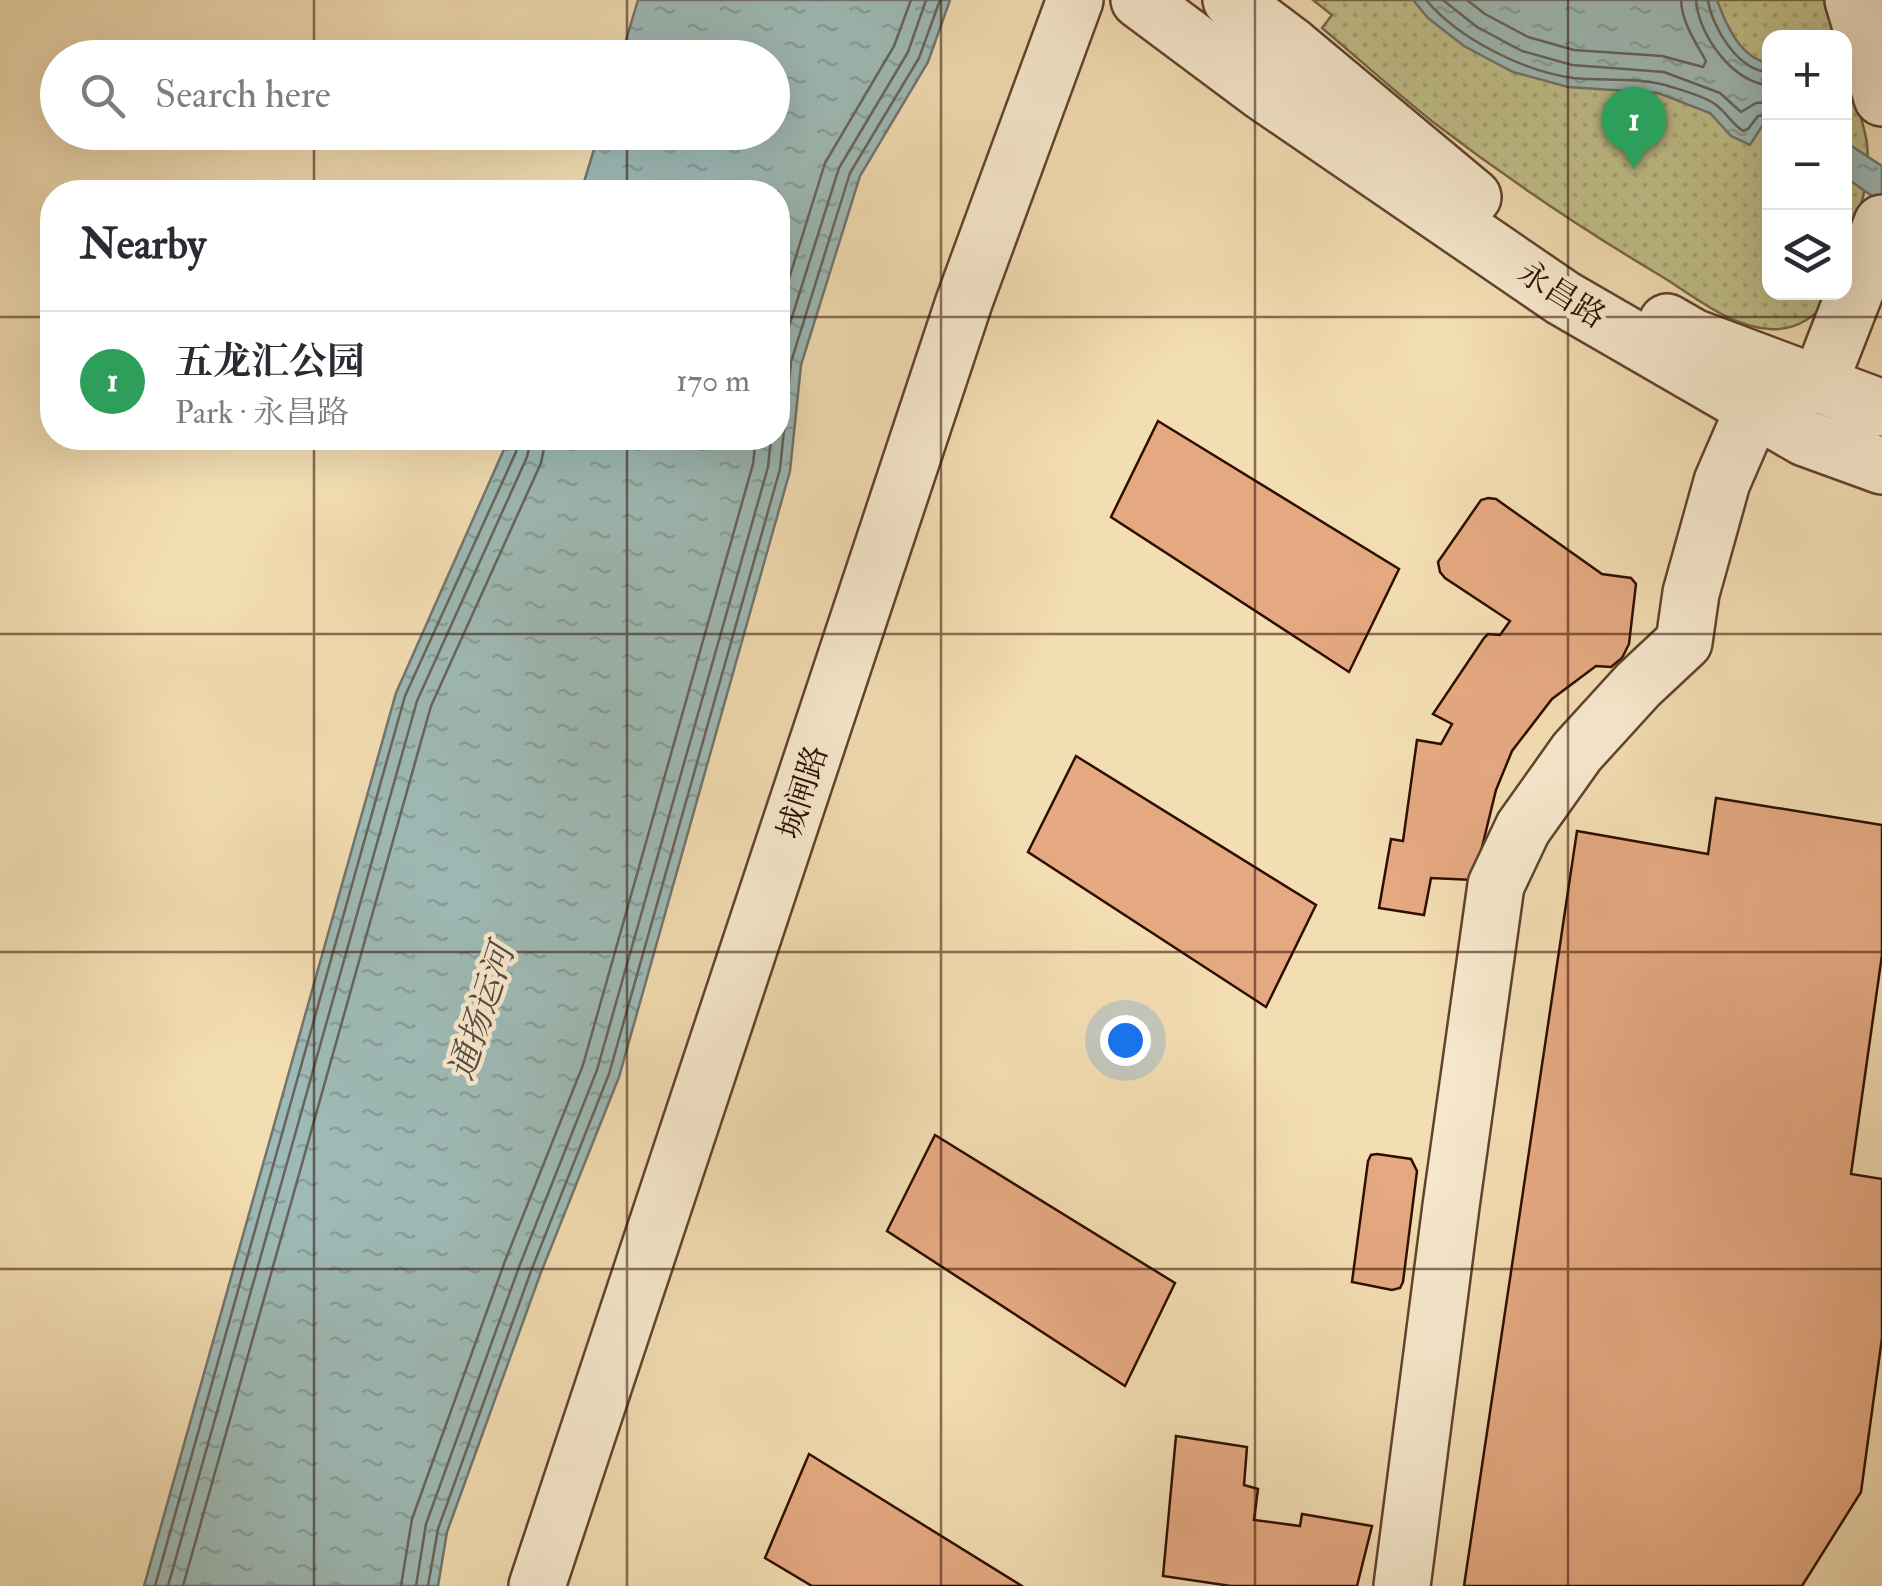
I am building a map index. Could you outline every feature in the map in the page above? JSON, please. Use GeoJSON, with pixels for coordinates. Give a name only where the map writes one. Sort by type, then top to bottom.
{"type":"FeatureCollection","features":[{"type":"Feature","properties":{"kind":"street","name":"城闸路"},"geometry":{"type":"LineString","coordinates":[[536,1586],[964,302],[1076,0]]}},
{"type":"Feature","properties":{"kind":"street","name":"永昌路"},"geometry":{"type":"LineString","coordinates":[[1140,0],[1261,91],[1563,298],[1805,438],[1882,466]]}},
{"type":"Feature","properties":{"kind":"street","name":"永昌路"},"geometry":{"type":"LineString","coordinates":[[1231,0],[1292,46],[1467,193],[1579,270],[1692,336],[1882,408]]}},
{"type":"Feature","properties":{"kind":"street"},"geometry":{"type":"LineString","coordinates":[[1853,0],[1882,98]]}},
{"type":"Feature","properties":{"kind":"street"},"geometry":{"type":"LineString","coordinates":[[1819,384],[1882,222]]}},
{"type":"Feature","properties":{"kind":"street"},"geometry":{"type":"LineString","coordinates":[[1402,1586],[1496,885],[1523,828],[1577,752],[1684,642],[1690,593],[1722,482],[1754,408]]}},
{"type":"Feature","properties":{"kind":"shaded area"},"geometry":{"type":"Polygon","coordinates":[[[1313,0],[1882,0],[1882,106],[1860,113],[1868,159],[1862,203],[1852,237],[1852,30],[1762,30],[1762,300],[1827,300],[1806,320],[1780,329],[1741,323],[1713,309],[1545,202],[1433,122],[1322,28],[1332,15],[1313,0]]]}},
{"type":"Feature","properties":{"kind":"water","name":"通扬运河"},"geometry":{"type":"Polygon","coordinates":[[[638,0],[950,0],[928,62],[860,176],[801,365],[790,471],[619,1077],[540,1275],[447,1532],[438,1586],[144,1586],[396,693],[504,450],[790,450],[790,180],[585,180],[594,150],[790,150],[790,40],[626,40],[638,0]]]}},
{"type":"Feature","properties":{"kind":"water"},"geometry":{"type":"Polygon","coordinates":[[[1413,0],[1717,0],[1743,48],[1762,61],[1762,126],[1750,145],[1731,136],[1710,113],[1658,93],[1568,87],[1513,72],[1464,46],[1428,18],[1413,0]]]}},
{"type":"Feature","properties":{"kind":"water"},"geometry":{"type":"Polygon","coordinates":[[[1852,146],[1882,166],[1882,203],[1852,182],[1852,146]]]}},
{"type":"Feature","properties":{"kind":"building"},"geometry":{"type":"Polygon","coordinates":[[[1158,421],[1399,569],[1349,672],[1111,517],[1158,421]]]}},
{"type":"Feature","properties":{"kind":"building"},"geometry":{"type":"Polygon","coordinates":[[[1496,499],[1602,574],[1631,578],[1636,584],[1629,644],[1622,658],[1611,667],[1596,666],[1552,699],[1512,751],[1496,790],[1474,880],[1431,878],[1424,915],[1379,908],[1391,839],[1403,841],[1417,740],[1441,744],[1452,724],[1433,714],[1484,638],[1488,634],[1500,635],[1510,621],[1445,578],[1438,562],[1481,500],[1496,499]]]}},
{"type":"Feature","properties":{"kind":"building"},"geometry":{"type":"Polygon","coordinates":[[[1076,756],[1316,905],[1266,1007],[1028,852],[1076,756]]]}},
{"type":"Feature","properties":{"kind":"building"},"geometry":{"type":"Polygon","coordinates":[[[1716,798],[1882,825],[1882,955],[1851,1174],[1882,1179],[1882,1338],[1861,1492],[1802,1586],[1464,1586],[1577,831],[1708,854],[1716,798]]]}},
{"type":"Feature","properties":{"kind":"building"},"geometry":{"type":"Polygon","coordinates":[[[935,1135],[1175,1283],[1125,1386],[887,1231],[935,1135]]]}},
{"type":"Feature","properties":{"kind":"building"},"geometry":{"type":"Polygon","coordinates":[[[1377,1154],[1411,1159],[1417,1171],[1403,1282],[1400,1288],[1392,1290],[1352,1282],[1368,1161],[1377,1154]]]}},
{"type":"Feature","properties":{"kind":"building"},"geometry":{"type":"Polygon","coordinates":[[[1176,1436],[1247,1447],[1244,1485],[1258,1489],[1254,1520],[1300,1526],[1302,1514],[1372,1526],[1357,1586],[1231,1586],[1163,1576],[1176,1436]]]}},
{"type":"Feature","properties":{"kind":"building"},"geometry":{"type":"Polygon","coordinates":[[[809,1454],[1022,1586],[812,1586],[765,1558],[809,1454]]]}},
{"type":"Feature","properties":{"kind":"place","name":"五龙汇公园"},"geometry":{"type":"Point","coordinates":[1634,169]}}]}
